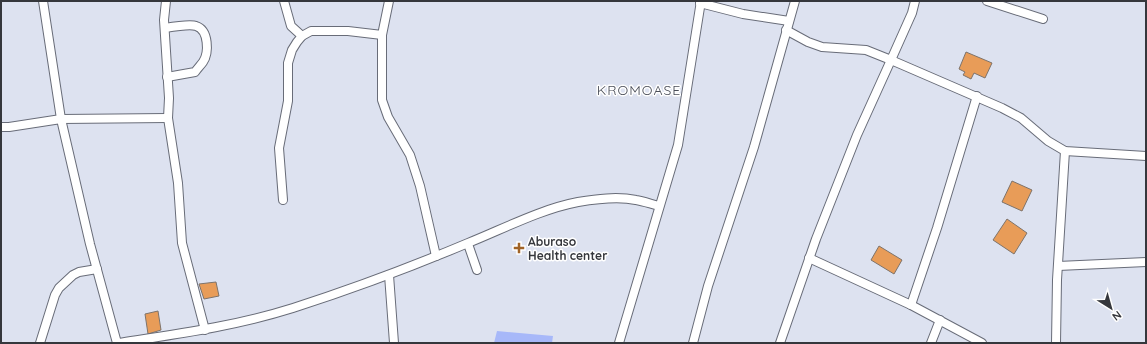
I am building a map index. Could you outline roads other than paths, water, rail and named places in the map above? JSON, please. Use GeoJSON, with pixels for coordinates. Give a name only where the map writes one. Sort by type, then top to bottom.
{"type":"FeatureCollection","features":[{"type":"Feature","properties":{"kind":"street"},"geometry":{"type":"LineString","coordinates":[[43,1],[61,119],[97,269],[118,343],[205,330],[242,322],[293,308],[390,275],[532,217],[578,202],[610,198],[635,199],[659,206]]}},
{"type":"Feature","properties":{"kind":"street"},"geometry":{"type":"LineString","coordinates":[[166,1],[164,28],[169,98],[168,118],[178,183],[182,243],[205,330]]}},
{"type":"Feature","properties":{"kind":"street"},"geometry":{"type":"LineString","coordinates":[[284,1],[292,26],[302,36]]}},
{"type":"Feature","properties":{"kind":"street"},"geometry":{"type":"LineString","coordinates":[[389,1],[382,35],[382,100],[385,110],[410,156],[420,186],[436,256]]}},
{"type":"Feature","properties":{"kind":"street"},"geometry":{"type":"LineString","coordinates":[[693,343],[708,286],[754,146],[795,1]]}},
{"type":"Feature","properties":{"kind":"street"},"geometry":{"type":"LineString","coordinates":[[780,343],[809,258],[857,135],[912,14],[915,1]]}},
{"type":"Feature","properties":{"kind":"street"},"geometry":{"type":"LineString","coordinates":[[987,1],[1043,19]]}},
{"type":"Feature","properties":{"kind":"street"},"geometry":{"type":"LineString","coordinates":[[619,343],[678,145],[701,2],[743,14],[789,21]]}},
{"type":"Feature","properties":{"kind":"street"},"geometry":{"type":"LineString","coordinates":[[164,28],[195,25],[202,29],[207,40],[203,62],[195,72],[167,77]]}},
{"type":"Feature","properties":{"kind":"street"},"geometry":{"type":"LineString","coordinates":[[786,30],[808,42],[822,47],[866,50],[977,96],[1021,118],[1048,141],[1065,151],[1146,156]]}},
{"type":"Feature","properties":{"kind":"street"},"geometry":{"type":"LineString","coordinates":[[283,200],[279,148],[288,101],[288,63],[292,50],[302,36],[311,31],[348,31],[382,35]]}},
{"type":"Feature","properties":{"kind":"street"},"geometry":{"type":"LineString","coordinates":[[911,305],[937,228],[977,96]]}},
{"type":"Feature","properties":{"kind":"street"},"geometry":{"type":"LineString","coordinates":[[1,127],[61,119],[168,118]]}},
{"type":"Feature","properties":{"kind":"street"},"geometry":{"type":"LineString","coordinates":[[1056,343],[1058,266],[1065,151]]}},
{"type":"Feature","properties":{"kind":"street"},"geometry":{"type":"LineString","coordinates":[[468,244],[477,270]]}},
{"type":"Feature","properties":{"kind":"street"},"geometry":{"type":"LineString","coordinates":[[809,258],[911,305],[982,343]]}},
{"type":"Feature","properties":{"kind":"street"},"geometry":{"type":"LineString","coordinates":[[1058,266],[1146,262]]}},
{"type":"Feature","properties":{"kind":"street"},"geometry":{"type":"LineString","coordinates":[[40,343],[55,295],[59,288],[73,275],[79,272],[97,269]]}},
{"type":"Feature","properties":{"kind":"street"},"geometry":{"type":"LineString","coordinates":[[390,275],[394,343]]}},
{"type":"Feature","properties":{"kind":"street"},"geometry":{"type":"LineString","coordinates":[[931,343],[940,320]]}},
{"type":"Feature","properties":{"kind":"place","name":"Aburaso Health center"},"geometry":{"type":"Point","coordinates":[519,248]}},
{"type":"Feature","properties":{"kind":"district","name":"KROMOASE"},"geometry":{"type":"Point","coordinates":[639,90]}}]}
